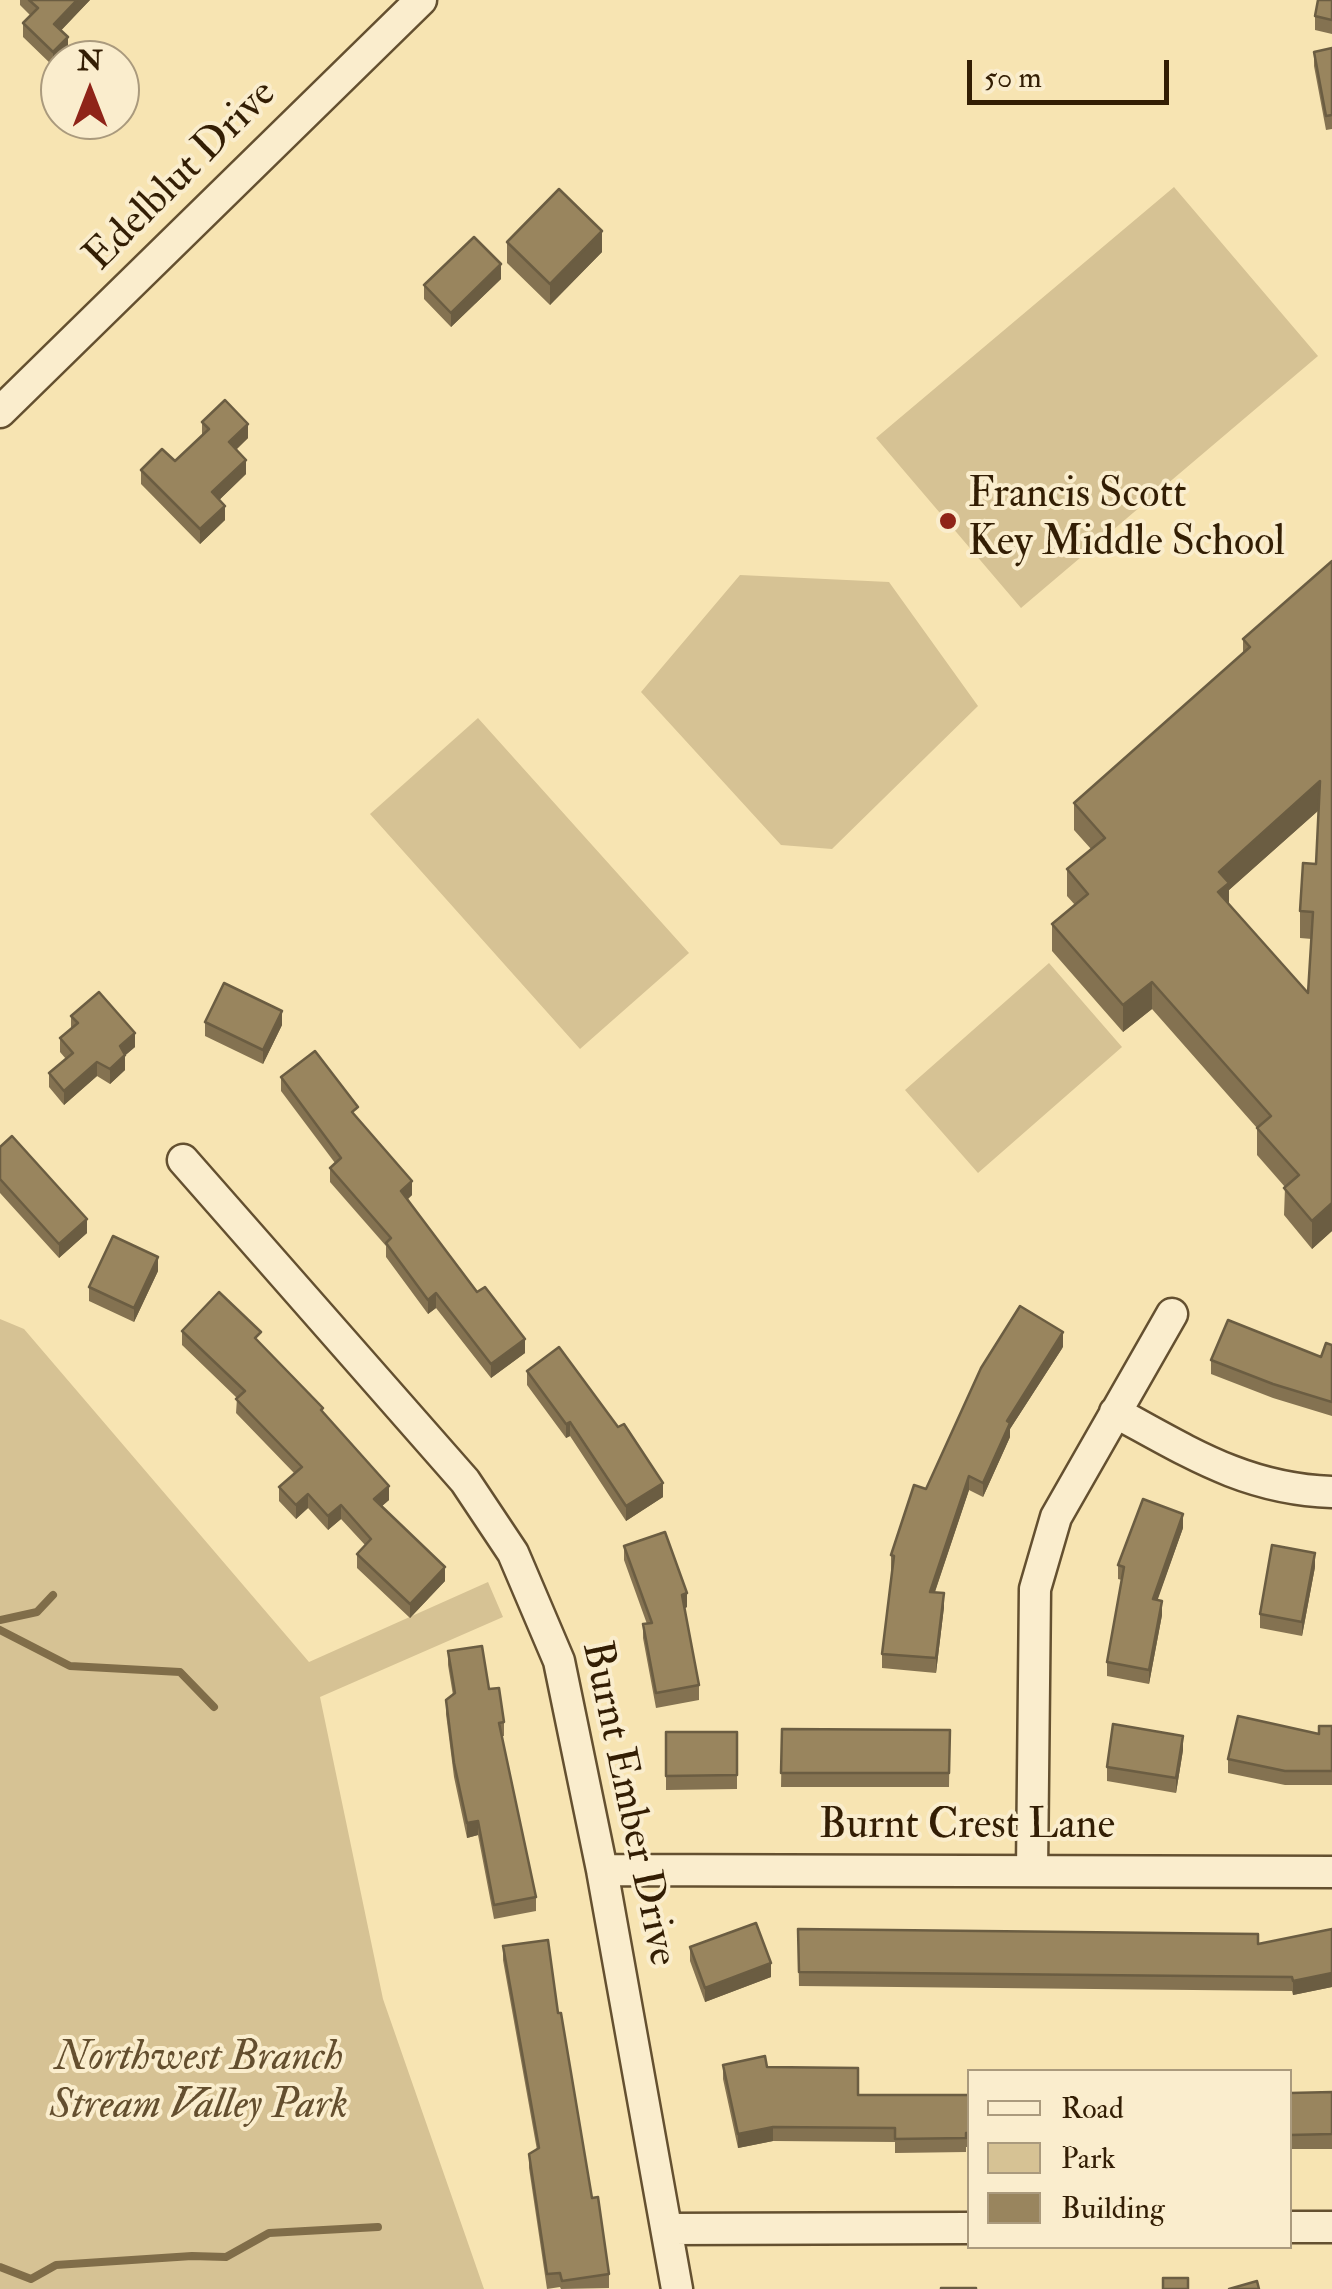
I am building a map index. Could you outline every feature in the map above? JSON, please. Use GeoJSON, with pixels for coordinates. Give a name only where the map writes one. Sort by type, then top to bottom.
{"type":"FeatureCollection","features":[{"type":"Feature","properties":{"kind":"street","name":"Edelblut Drive"},"geometry":{"type":"LineString","coordinates":[[0,412],[421,0]]}},
{"type":"Feature","properties":{"kind":"street","name":"Burnt Ember Drive"},"geometry":{"type":"LineString","coordinates":[[183,1160],[465,1481],[513,1553],[559,1661],[602,1870],[677,2289]]}},
{"type":"Feature","properties":{"kind":"street"},"geometry":{"type":"LineString","coordinates":[[1032,1870],[1035,1589],[1056,1517],[1172,1314]]}},
{"type":"Feature","properties":{"kind":"street"},"geometry":{"type":"LineString","coordinates":[[1115,1412],[1222,1471],[1294,1491],[1332,1492]]}},
{"type":"Feature","properties":{"kind":"street","name":"Burnt Crest Lane"},"geometry":{"type":"LineString","coordinates":[[602,1870],[1332,1872]]}},
{"type":"Feature","properties":{"kind":"street"},"geometry":{"type":"LineString","coordinates":[[1292,2227],[1332,2227]]}},
{"type":"Feature","properties":{"kind":"street"},"geometry":{"type":"LineString","coordinates":[[668,2229],[967,2228]]}},
{"type":"Feature","properties":{"kind":"green space"},"geometry":{"type":"Polygon","coordinates":[[[1174,187],[1318,356],[1021,608],[876,438],[1174,187]]]}},
{"type":"Feature","properties":{"kind":"green space"},"geometry":{"type":"Polygon","coordinates":[[[740,575],[889,582],[978,706],[832,849],[781,845],[641,692],[740,575]]]}},
{"type":"Feature","properties":{"kind":"green space"},"geometry":{"type":"Polygon","coordinates":[[[478,718],[689,953],[580,1049],[370,814],[478,718]]]}},
{"type":"Feature","properties":{"kind":"green space"},"geometry":{"type":"Polygon","coordinates":[[[1049,963],[1122,1047],[978,1173],[905,1090],[1049,963]]]}},
{"type":"Feature","properties":{"kind":"green space","name":"Northwest Branch Stream Valley Park"},"geometry":{"type":"Polygon","coordinates":[[[0,1319],[24,1329],[309,1662],[488,1582],[503,1617],[320,1697],[383,1999],[484,2289],[0,2289],[0,1319]]]}},
{"type":"Feature","properties":{"kind":"building"},"geometry":{"type":"Polygon","coordinates":[[[29,0],[77,0],[54,24],[68,37],[65,40],[41,40],[23,23],[38,8],[29,0]]]}},
{"type":"Feature","properties":{"kind":"building"},"geometry":{"type":"Polygon","coordinates":[[[1318,0],[1332,0],[1332,20],[1315,16],[1318,0]]]}},
{"type":"Feature","properties":{"kind":"building"},"geometry":{"type":"Polygon","coordinates":[[[1332,48],[1332,115],[1326,116],[1314,52],[1332,48]]]}},
{"type":"Feature","properties":{"kind":"building"},"geometry":{"type":"Polygon","coordinates":[[[559,189],[602,231],[550,284],[507,242],[559,189]]]}},
{"type":"Feature","properties":{"kind":"building"},"geometry":{"type":"Polygon","coordinates":[[[474,237],[501,264],[451,313],[424,285],[474,237]]]}},
{"type":"Feature","properties":{"kind":"building"},"geometry":{"type":"Polygon","coordinates":[[[225,400],[248,424],[229,442],[246,460],[212,492],[225,506],[200,529],[141,470],[162,449],[175,461],[209,429],[202,422],[225,400]]]}},
{"type":"Feature","properties":{"kind":"building"},"geometry":{"type":"Polygon","coordinates":[[[1332,561],[1332,1203],[1312,1221],[1284,1188],[1299,1175],[1257,1128],[1271,1116],[1152,982],[1123,1005],[1052,924],[1088,894],[1067,869],[1105,838],[1074,803],[1250,647],[1243,639],[1332,561]],[[1320,781],[1219,872],[1229,883],[1218,892],[1308,993],[1313,912],[1300,911],[1303,863],[1316,864],[1320,781]]]}},
{"type":"Feature","properties":{"kind":"building"},"geometry":{"type":"Polygon","coordinates":[[[224,983],[282,1011],[263,1050],[205,1022],[224,983]]]}},
{"type":"Feature","properties":{"kind":"building"},"geometry":{"type":"Polygon","coordinates":[[[99,992],[135,1033],[120,1046],[125,1055],[110,1069],[97,1062],[64,1091],[49,1073],[73,1053],[60,1038],[78,1023],[71,1016],[99,992]]]}},
{"type":"Feature","properties":{"kind":"building"},"geometry":{"type":"Polygon","coordinates":[[[315,1051],[358,1107],[352,1112],[412,1181],[401,1191],[477,1292],[485,1287],[525,1339],[491,1364],[436,1293],[428,1300],[386,1243],[391,1238],[330,1168],[341,1158],[281,1077],[315,1051]]]}},
{"type":"Feature","properties":{"kind":"building"},"geometry":{"type":"Polygon","coordinates":[[[12,1136],[87,1219],[59,1244],[0,1179],[0,1147],[12,1136]]]}},
{"type":"Feature","properties":{"kind":"building"},"geometry":{"type":"Polygon","coordinates":[[[113,1236],[158,1257],[134,1308],[89,1287],[113,1236]]]}},
{"type":"Feature","properties":{"kind":"building"},"geometry":{"type":"Polygon","coordinates":[[[219,1292],[261,1332],[255,1338],[323,1408],[389,1486],[374,1499],[445,1567],[410,1604],[357,1554],[371,1539],[341,1505],[328,1516],[308,1494],[296,1505],[279,1487],[302,1467],[236,1399],[245,1391],[182,1331],[219,1292]]]}},
{"type":"Feature","properties":{"kind":"building"},"geometry":{"type":"Polygon","coordinates":[[[1020,1306],[1063,1332],[1007,1421],[1010,1423],[983,1483],[969,1476],[930,1592],[944,1593],[936,1658],[882,1654],[894,1556],[891,1555],[914,1485],[926,1489],[981,1368],[1020,1306]]]}},
{"type":"Feature","properties":{"kind":"building"},"geometry":{"type":"Polygon","coordinates":[[[1228,1320],[1321,1357],[1326,1343],[1332,1345],[1332,1402],[1211,1360],[1228,1320]]]}},
{"type":"Feature","properties":{"kind":"building"},"geometry":{"type":"Polygon","coordinates":[[[559,1347],[618,1427],[624,1424],[663,1483],[626,1506],[570,1422],[566,1424],[527,1371],[559,1347]]]}},
{"type":"Feature","properties":{"kind":"building"},"geometry":{"type":"Polygon","coordinates":[[[1143,1499],[1183,1514],[1153,1599],[1162,1601],[1149,1670],[1107,1662],[1124,1567],[1118,1565],[1143,1499]]]}},
{"type":"Feature","properties":{"kind":"building"},"geometry":{"type":"Polygon","coordinates":[[[665,1532],[687,1593],[682,1595],[699,1685],[656,1693],[643,1624],[652,1623],[624,1546],[665,1532]]]}},
{"type":"Feature","properties":{"kind":"building"},"geometry":{"type":"Polygon","coordinates":[[[1272,1545],[1315,1553],[1302,1622],[1260,1614],[1272,1545]]]}},
{"type":"Feature","properties":{"kind":"building"},"geometry":{"type":"Polygon","coordinates":[[[482,1646],[489,1689],[499,1688],[504,1722],[499,1723],[536,1897],[494,1905],[478,1821],[467,1823],[446,1700],[455,1693],[448,1651],[482,1646]]]}},
{"type":"Feature","properties":{"kind":"building"},"geometry":{"type":"Polygon","coordinates":[[[1238,1716],[1319,1734],[1319,1726],[1332,1726],[1332,1771],[1285,1771],[1228,1759],[1238,1716]]]}},
{"type":"Feature","properties":{"kind":"building"},"geometry":{"type":"Polygon","coordinates":[[[1113,1724],[1183,1736],[1176,1778],[1107,1767],[1113,1724]]]}},
{"type":"Feature","properties":{"kind":"building"},"geometry":{"type":"Polygon","coordinates":[[[782,1729],[950,1730],[949,1773],[781,1773],[782,1729]]]}},
{"type":"Feature","properties":{"kind":"building"},"geometry":{"type":"Polygon","coordinates":[[[666,1732],[737,1732],[737,1775],[666,1776],[666,1732]]]}},
{"type":"Feature","properties":{"kind":"building"},"geometry":{"type":"Polygon","coordinates":[[[756,1923],[771,1963],[705,1988],[690,1947],[756,1923]]]}},
{"type":"Feature","properties":{"kind":"building"},"geometry":{"type":"Polygon","coordinates":[[[798,1929],[1258,1934],[1258,1944],[1332,1929],[1332,1973],[1293,1981],[1292,1977],[799,1972],[798,1929]]]}},
{"type":"Feature","properties":{"kind":"building"},"geometry":{"type":"Polygon","coordinates":[[[548,1940],[558,2013],[592,2198],[598,2197],[609,2274],[562,2281],[560,2273],[547,2274],[529,2154],[539,2148],[503,1946],[548,1940]]]}},
{"type":"Feature","properties":{"kind":"building"},"geometry":{"type":"Polygon","coordinates":[[[765,2056],[767,2067],[858,2068],[858,2095],[967,2095],[966,2138],[895,2139],[895,2128],[773,2127],[738,2134],[723,2065],[765,2056]]]}},
{"type":"Feature","properties":{"kind":"building"},"geometry":{"type":"Polygon","coordinates":[[[1332,2092],[1332,2134],[1292,2135],[1292,2093],[1332,2092]]]}},
{"type":"Feature","properties":{"kind":"building"},"geometry":{"type":"Polygon","coordinates":[[[1163,2278],[1188,2278],[1188,2289],[1163,2289],[1163,2278]]]}},
{"type":"Feature","properties":{"kind":"building"},"geometry":{"type":"Polygon","coordinates":[[[1257,2281],[1259,2289],[1229,2289],[1257,2281]]]}},
{"type":"Feature","properties":{"kind":"waterway"},"geometry":{"type":"LineString","coordinates":[[0,1620],[37,1612],[53,1595]]}},
{"type":"Feature","properties":{"kind":"waterway"},"geometry":{"type":"LineString","coordinates":[[0,1630],[70,1666],[180,1672],[214,1707]]}},
{"type":"Feature","properties":{"kind":"waterway"},"geometry":{"type":"LineString","coordinates":[[0,2267],[31,2279],[56,2265],[226,2257],[269,2233],[378,2227]]}},
{"type":"Feature","properties":{"kind":"place","name":"Francis Scott Key Middle School"},"geometry":{"type":"Point","coordinates":[948,521]}}]}
